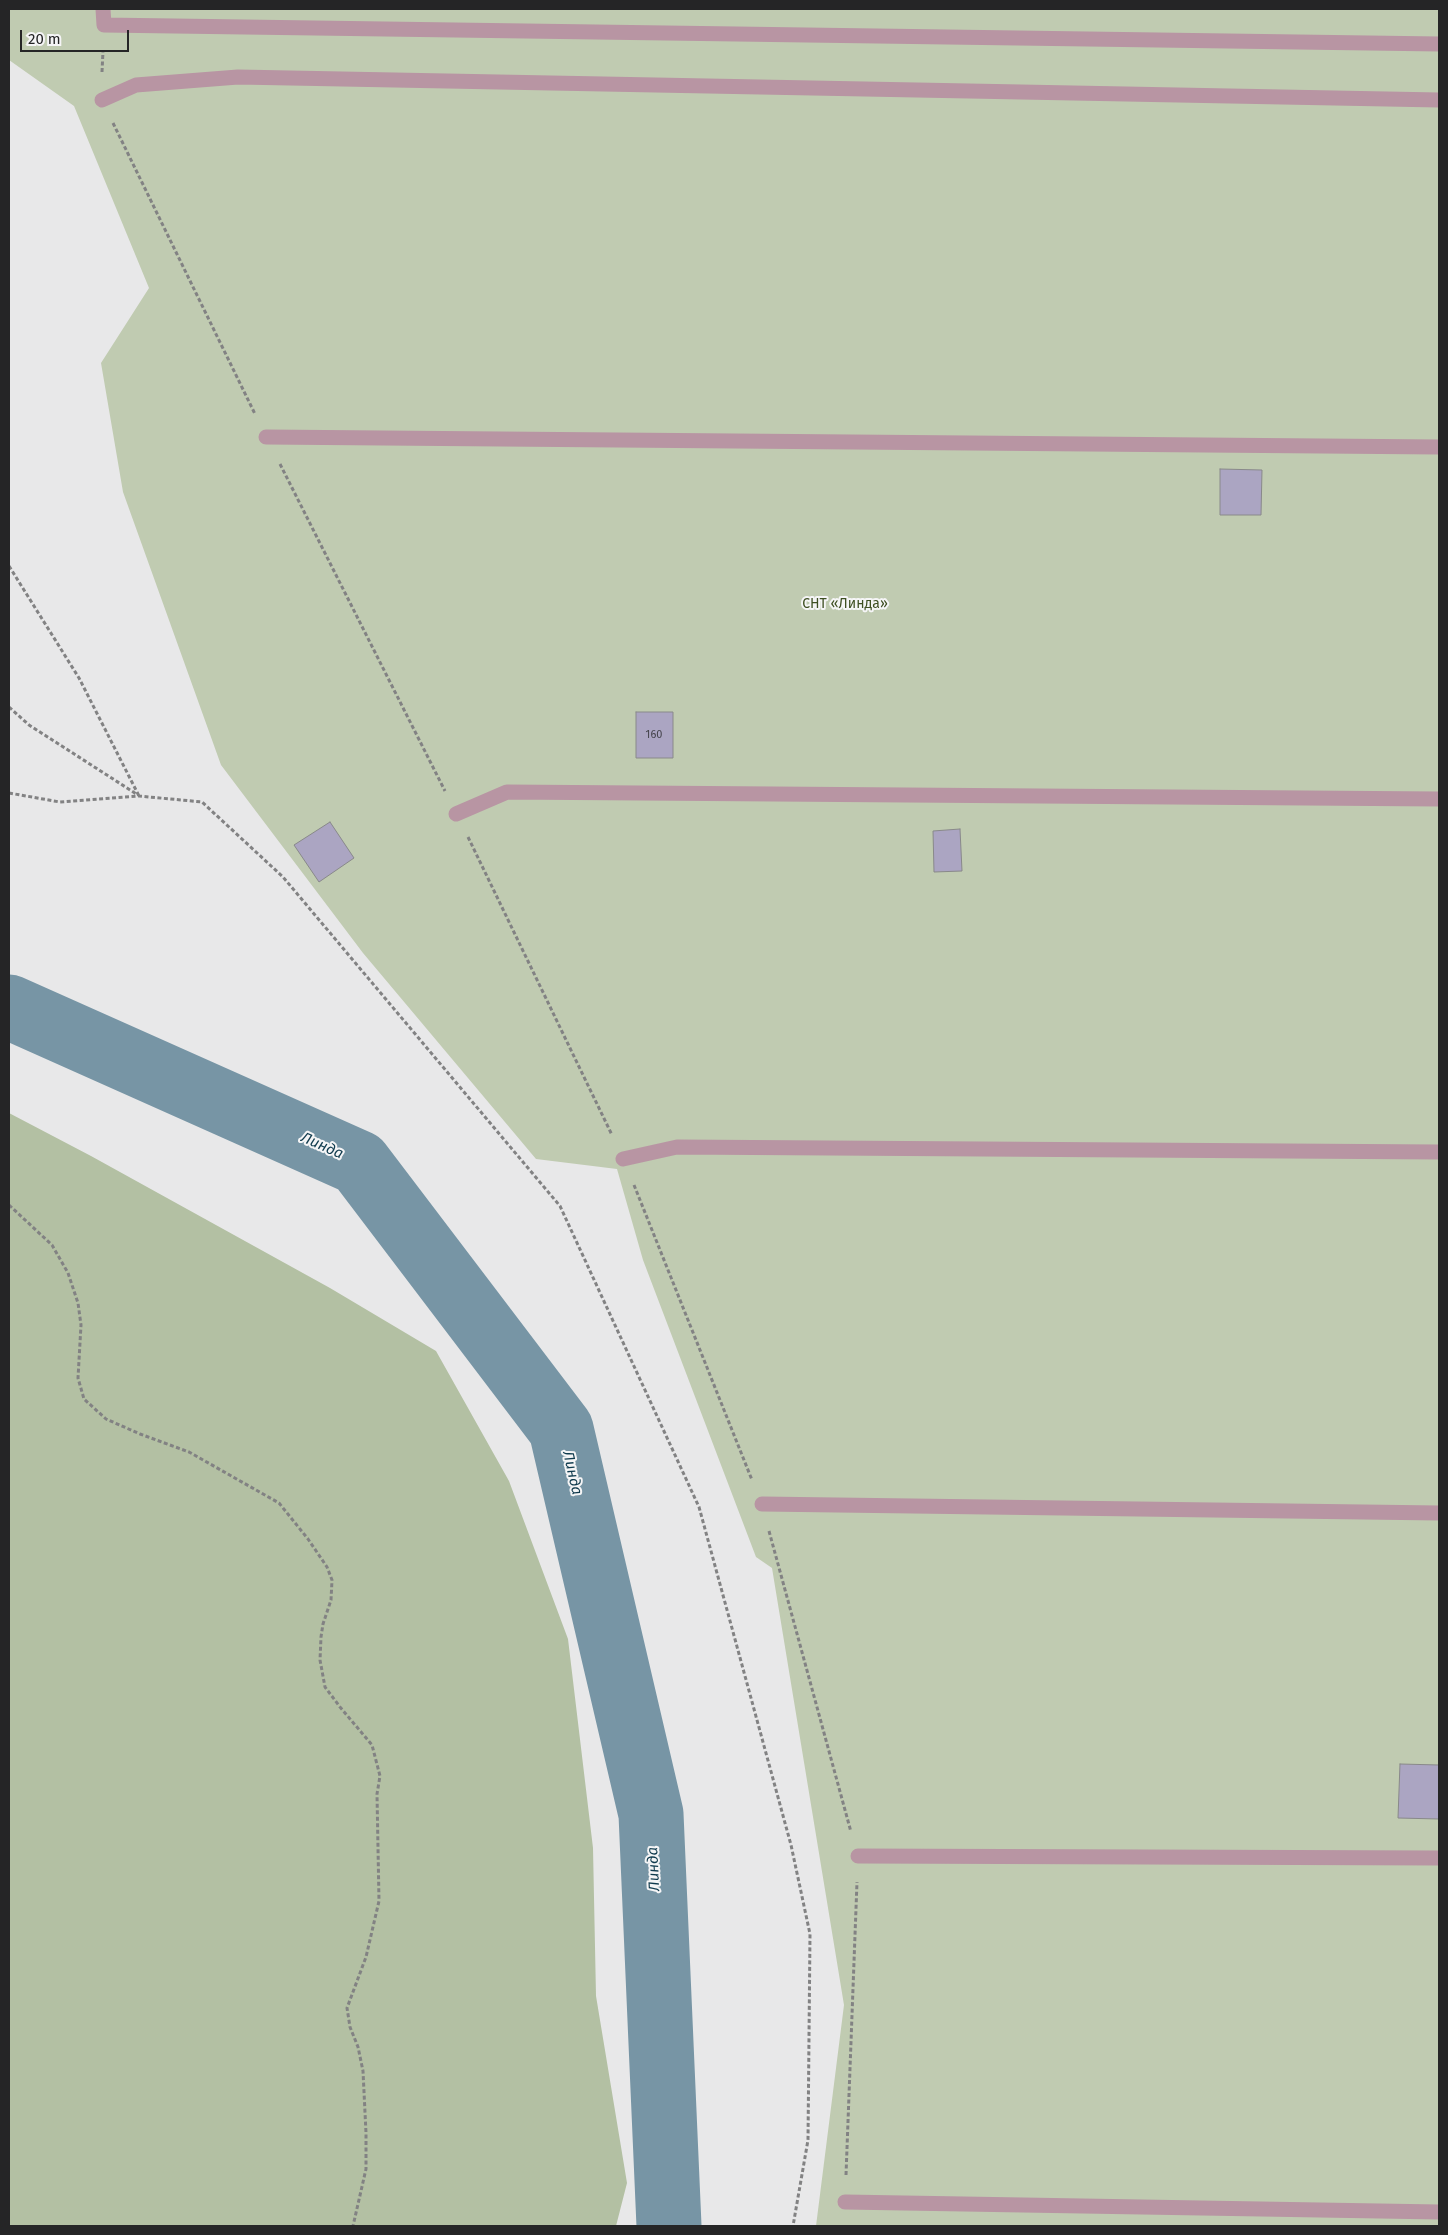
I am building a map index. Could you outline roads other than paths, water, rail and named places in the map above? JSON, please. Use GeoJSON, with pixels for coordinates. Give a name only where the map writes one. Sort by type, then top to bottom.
{"type":"FeatureCollection","features":[{"type":"Feature","properties":{"kind":"lane"},"geometry":{"type":"LineString","coordinates":[[103,9],[104,25],[1439,44]]}},
{"type":"Feature","properties":{"kind":"lane"},"geometry":{"type":"LineString","coordinates":[[102,100],[136,85],[238,77],[1439,100]]}},
{"type":"Feature","properties":{"kind":"lane"},"geometry":{"type":"LineString","coordinates":[[266,437],[1439,447]]}},
{"type":"Feature","properties":{"kind":"lane"},"geometry":{"type":"LineString","coordinates":[[456,814],[508,792],[1439,799]]}},
{"type":"Feature","properties":{"kind":"lane"},"geometry":{"type":"LineString","coordinates":[[623,1159],[677,1147],[1439,1152]]}},
{"type":"Feature","properties":{"kind":"lane"},"geometry":{"type":"LineString","coordinates":[[762,1504],[1439,1513]]}},
{"type":"Feature","properties":{"kind":"lane"},"geometry":{"type":"LineString","coordinates":[[858,1856],[1439,1858]]}},
{"type":"Feature","properties":{"kind":"lane"},"geometry":{"type":"LineString","coordinates":[[845,2202],[1439,2212]]}},
{"type":"Feature","properties":{"kind":"waterway","name":"Линда"},"geometry":{"type":"LineString","coordinates":[[9,1007],[359,1163],[561,1429],[651,1814],[669,2226]]}},
{"type":"Feature","properties":{"kind":"park label","name":"СНТ «Линда»"},"geometry":{"type":"Point","coordinates":[845,604]}}]}
